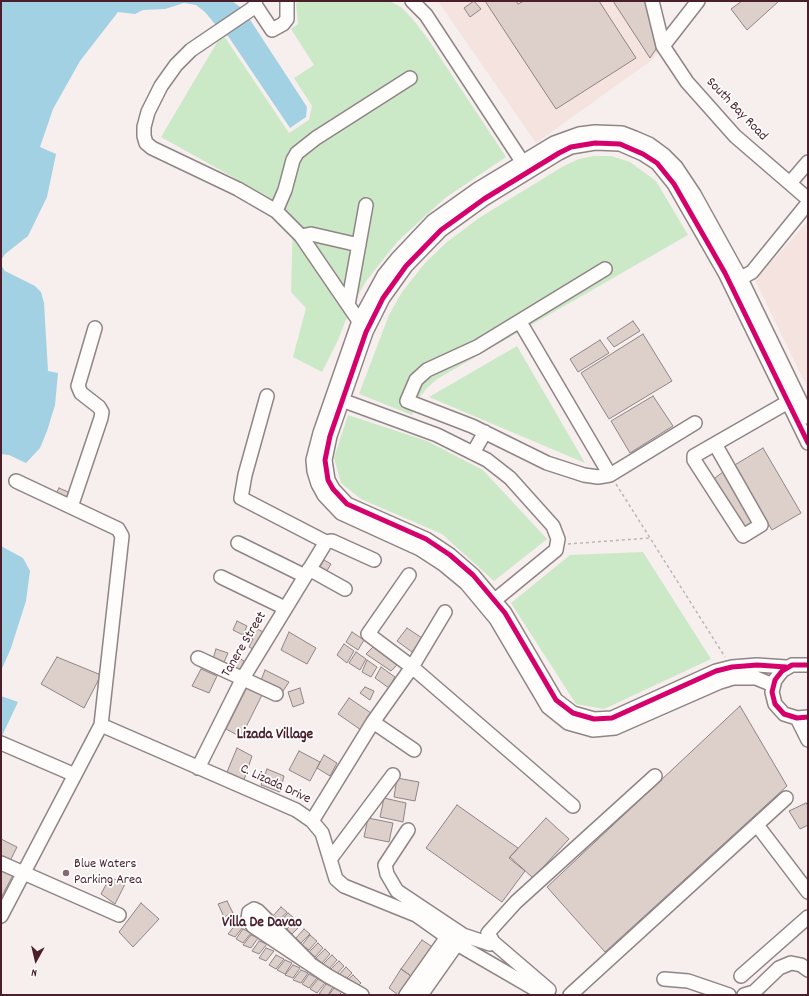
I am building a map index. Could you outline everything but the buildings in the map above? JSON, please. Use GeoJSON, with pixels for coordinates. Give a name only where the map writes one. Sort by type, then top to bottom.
{"type":"FeatureCollection","features":[{"type":"Feature","properties":{"kind":"street"},"geometry":{"type":"LineString","coordinates":[[287,1],[287,19],[272,30],[252,7],[182,58],[169,75],[148,112],[144,127],[144,136],[146,143],[152,148],[238,189],[276,211],[301,236],[359,321]]}},
{"type":"Feature","properties":{"kind":"street"},"geometry":{"type":"LineString","coordinates":[[412,1],[426,15],[526,167]]}},
{"type":"Feature","properties":{"kind":"street"},"geometry":{"type":"LineString","coordinates":[[652,1],[665,49]]}},
{"type":"Feature","properties":{"kind":"street"},"geometry":{"type":"LineString","coordinates":[[665,49],[698,1]]}},
{"type":"Feature","properties":{"kind":"street","name":"South Bay Road"},"geometry":{"type":"LineString","coordinates":[[665,49],[687,82],[735,136],[808,199]]}},
{"type":"Feature","properties":{"kind":"street"},"geometry":{"type":"LineString","coordinates":[[276,211],[286,190],[290,168],[297,153],[316,138],[410,78]]}},
{"type":"Feature","properties":{"kind":"street"},"geometry":{"type":"LineString","coordinates":[[808,443],[793,399],[736,281],[674,184],[657,164],[643,154],[620,144],[596,143],[582,144],[526,167],[454,205],[416,238],[384,275],[359,321],[337,399],[324,460],[325,469],[333,489],[347,504],[426,539],[450,555],[473,575],[556,700],[573,713],[594,719],[612,718],[624,714],[698,679],[732,667],[757,665],[786,667],[798,664],[808,666]]}},
{"type":"Feature","properties":{"kind":"street"},"geometry":{"type":"LineString","coordinates":[[790,183],[808,162]]}},
{"type":"Feature","properties":{"kind":"street"},"geometry":{"type":"LineString","coordinates":[[337,399],[373,316],[393,281],[424,246],[456,218],[526,167]]}},
{"type":"Feature","properties":{"kind":"street"},"geometry":{"type":"LineString","coordinates":[[736,281],[752,272],[808,203]]}},
{"type":"Feature","properties":{"kind":"street"},"geometry":{"type":"LineString","coordinates":[[348,306],[366,205]]}},
{"type":"Feature","properties":{"kind":"street"},"geometry":{"type":"LineString","coordinates":[[301,236],[311,234],[359,245]]}},
{"type":"Feature","properties":{"kind":"street"},"geometry":{"type":"LineString","coordinates":[[605,269],[477,347],[427,370],[416,380],[408,401],[485,432],[547,463],[591,476],[610,475],[695,423]]}},
{"type":"Feature","properties":{"kind":"street"},"geometry":{"type":"LineString","coordinates":[[520,322],[610,475]]}},
{"type":"Feature","properties":{"kind":"street"},"geometry":{"type":"LineString","coordinates":[[71,506],[102,412],[99,407],[81,393],[78,386],[95,328]]}},
{"type":"Feature","properties":{"kind":"street"},"geometry":{"type":"LineString","coordinates":[[267,396],[245,476],[241,498],[326,542],[332,541],[374,560]]}},
{"type":"Feature","properties":{"kind":"street"},"geometry":{"type":"LineString","coordinates":[[337,399],[436,435],[473,453],[499,469],[519,487],[553,526],[557,532],[557,544],[553,553],[491,603]]}},
{"type":"Feature","properties":{"kind":"street"},"geometry":{"type":"LineString","coordinates":[[793,399],[808,417]]}},
{"type":"Feature","properties":{"kind":"street"},"geometry":{"type":"LineString","coordinates":[[715,444],[761,525],[743,536],[694,460],[694,456],[793,399]]}},
{"type":"Feature","properties":{"kind":"street"},"geometry":{"type":"LineString","coordinates":[[473,453],[485,432]]}},
{"type":"Feature","properties":{"kind":"street"},"geometry":{"type":"LineString","coordinates":[[1,916],[25,873],[101,725],[122,536],[118,529],[16,481]]}},
{"type":"Feature","properties":{"kind":"street","name":"Tanere Street"},"geometry":{"type":"LineString","coordinates":[[198,768],[243,678],[326,542]]}},
{"type":"Feature","properties":{"kind":"street"},"geometry":{"type":"LineString","coordinates":[[238,543],[345,589]]}},
{"type":"Feature","properties":{"kind":"street"},"geometry":{"type":"LineString","coordinates":[[409,575],[368,634],[412,666],[573,806]]}},
{"type":"Feature","properties":{"kind":"street"},"geometry":{"type":"LineString","coordinates":[[221,577],[285,608]]}},
{"type":"Feature","properties":{"kind":"street"},"geometry":{"type":"LineString","coordinates":[[312,821],[373,722],[412,666],[445,612]]}},
{"type":"Feature","properties":{"kind":"street"},"geometry":{"type":"LineString","coordinates":[[512,634],[548,707],[568,723],[593,730],[604,730],[622,726],[714,684],[734,678],[756,678],[773,685]]}},
{"type":"Feature","properties":{"kind":"street"},"geometry":{"type":"LineString","coordinates":[[198,658],[276,694]]}},
{"type":"Feature","properties":{"kind":"street"},"geometry":{"type":"LineString","coordinates":[[786,667],[778,675],[773,685],[773,698],[775,704],[784,714],[802,718],[808,740]]}},
{"type":"Feature","properties":{"kind":"street"},"geometry":{"type":"LineString","coordinates":[[373,722],[414,750]]}},
{"type":"Feature","properties":{"kind":"street","name":"C. Lizada Drive"},"geometry":{"type":"LineString","coordinates":[[101,725],[296,810],[312,821],[322,833],[331,858],[336,879],[344,886],[416,915],[452,940],[545,995]]}},
{"type":"Feature","properties":{"kind":"street"},"geometry":{"type":"LineString","coordinates":[[1,743],[75,775]]}},
{"type":"Feature","properties":{"kind":"street"},"geometry":{"type":"LineString","coordinates":[[331,858],[393,775]]}},
{"type":"Feature","properties":{"kind":"street"},"geometry":{"type":"LineString","coordinates":[[492,943],[488,933],[516,902],[656,776]]}},
{"type":"Feature","properties":{"kind":"street"},"geometry":{"type":"LineString","coordinates":[[570,995],[786,798]]}},
{"type":"Feature","properties":{"kind":"street"},"geometry":{"type":"LineString","coordinates":[[757,824],[808,892]]}},
{"type":"Feature","properties":{"kind":"street"},"geometry":{"type":"LineString","coordinates":[[408,830],[386,865],[387,874],[397,891],[463,935],[492,943],[554,995]]}},
{"type":"Feature","properties":{"kind":"street"},"geometry":{"type":"LineString","coordinates":[[1,863],[118,915]]}},
{"type":"Feature","properties":{"kind":"street"},"geometry":{"type":"LineString","coordinates":[[309,962],[258,911],[254,909],[249,912],[248,919],[253,926],[328,976],[362,995]]}},
{"type":"Feature","properties":{"kind":"street"},"geometry":{"type":"LineString","coordinates":[[741,976],[808,917]]}},
{"type":"Feature","properties":{"kind":"street"},"geometry":{"type":"LineString","coordinates":[[406,995],[452,940]]}},
{"type":"Feature","properties":{"kind":"street"},"geometry":{"type":"LineString","coordinates":[[421,995],[452,940]]}},
{"type":"Feature","properties":{"kind":"street"},"geometry":{"type":"LineString","coordinates":[[477,955],[492,943]]}},
{"type":"Feature","properties":{"kind":"street"},"geometry":{"type":"LineString","coordinates":[[752,994],[779,968],[791,963],[801,965],[808,970]]}},
{"type":"Feature","properties":{"kind":"street"},"geometry":{"type":"LineString","coordinates":[[664,979],[688,981],[729,995]]}},
{"type":"Feature","properties":{"kind":"path"},"geometry":{"type":"LineString","coordinates":[[610,475],[732,667]]}},
{"type":"Feature","properties":{"kind":"path"},"geometry":{"type":"LineString","coordinates":[[557,544],[650,538]]}},
{"type":"Feature","properties":{"kind":"shaded area"},"geometry":{"type":"Polygon","coordinates":[[[438,1],[650,1],[660,43],[658,53],[652,60],[536,143],[438,1]]]}},
{"type":"Feature","properties":{"kind":"shaded area"},"geometry":{"type":"Polygon","coordinates":[[[808,221],[808,389],[755,280],[808,221]]]}},
{"type":"Feature","properties":{"kind":"green space"},"geometry":{"type":"Polygon","coordinates":[[[305,1],[389,1],[401,7],[428,39],[506,157],[445,198],[398,241],[366,281],[349,312],[338,340],[322,372],[293,357],[306,308],[291,292],[293,219],[288,212],[267,196],[161,137],[219,39],[224,36],[289,133],[309,120],[312,106],[294,78],[314,65],[291,29],[298,24],[296,3],[305,1]]]}},
{"type":"Feature","properties":{"kind":"green space"},"geometry":{"type":"Polygon","coordinates":[[[594,156],[611,156],[630,162],[656,181],[688,235],[437,379],[419,398],[412,415],[359,394],[389,315],[402,292],[425,263],[447,242],[479,218],[562,167],[579,159],[594,156]]]}},
{"type":"Feature","properties":{"kind":"green space"},"geometry":{"type":"Polygon","coordinates":[[[517,346],[585,463],[429,397],[517,346]]]}},
{"type":"Feature","properties":{"kind":"green space"},"geometry":{"type":"Polygon","coordinates":[[[348,415],[427,441],[483,470],[547,539],[494,581],[442,534],[361,499],[341,483],[334,458],[348,415]]]}},
{"type":"Feature","properties":{"kind":"green space"},"geometry":{"type":"Polygon","coordinates":[[[643,552],[711,659],[604,709],[576,704],[511,603],[570,555],[643,552]]]}},
{"type":"Feature","properties":{"kind":"water"},"geometry":{"type":"Polygon","coordinates":[[[1,1],[232,1],[243,9],[307,107],[306,117],[290,128],[228,36],[224,35],[205,12],[196,5],[184,3],[165,9],[143,10],[135,14],[118,12],[80,61],[53,109],[40,147],[56,154],[47,197],[28,236],[5,254],[1,260],[1,1]]]}},
{"type":"Feature","properties":{"kind":"water"},"geometry":{"type":"Polygon","coordinates":[[[1,265],[5,271],[35,286],[41,292],[44,303],[48,371],[58,373],[55,405],[47,431],[40,448],[26,463],[9,455],[1,454],[1,265]]]}},
{"type":"Feature","properties":{"kind":"water"},"geometry":{"type":"Polygon","coordinates":[[[1,546],[23,558],[30,571],[26,601],[11,648],[1,671],[1,546]]]}},
{"type":"Feature","properties":{"kind":"water"},"geometry":{"type":"Polygon","coordinates":[[[1,696],[18,702],[1,738],[1,696]]]}},
{"type":"Feature","properties":{"kind":"cycle path"},"geometry":{"type":"LineString","coordinates":[[786,667],[757,665],[732,667],[716,671],[612,718],[594,719],[573,713],[556,700],[505,613],[473,575],[450,555],[426,539],[347,504],[333,489],[328,480],[325,460],[330,436],[366,332],[383,298],[406,266],[441,230],[484,199],[559,153],[571,147],[595,143],[620,144],[643,154],[657,163],[674,184],[725,273],[808,443]]}},
{"type":"Feature","properties":{"kind":"cycle path"},"geometry":{"type":"LineString","coordinates":[[808,665],[792,665],[782,671],[775,680],[772,692],[775,704],[784,714],[797,718],[808,717]]}},
{"type":"Feature","properties":{"kind":"place","name":"Blue Waters Parking Area"},"geometry":{"type":"Point","coordinates":[66,873]}},
{"type":"Feature","properties":{"kind":"district","name":"Lizada Village"},"geometry":{"type":"Point","coordinates":[275,736]}},
{"type":"Feature","properties":{"kind":"district","name":"Villa De Davao"},"geometry":{"type":"Point","coordinates":[262,924]}}]}
